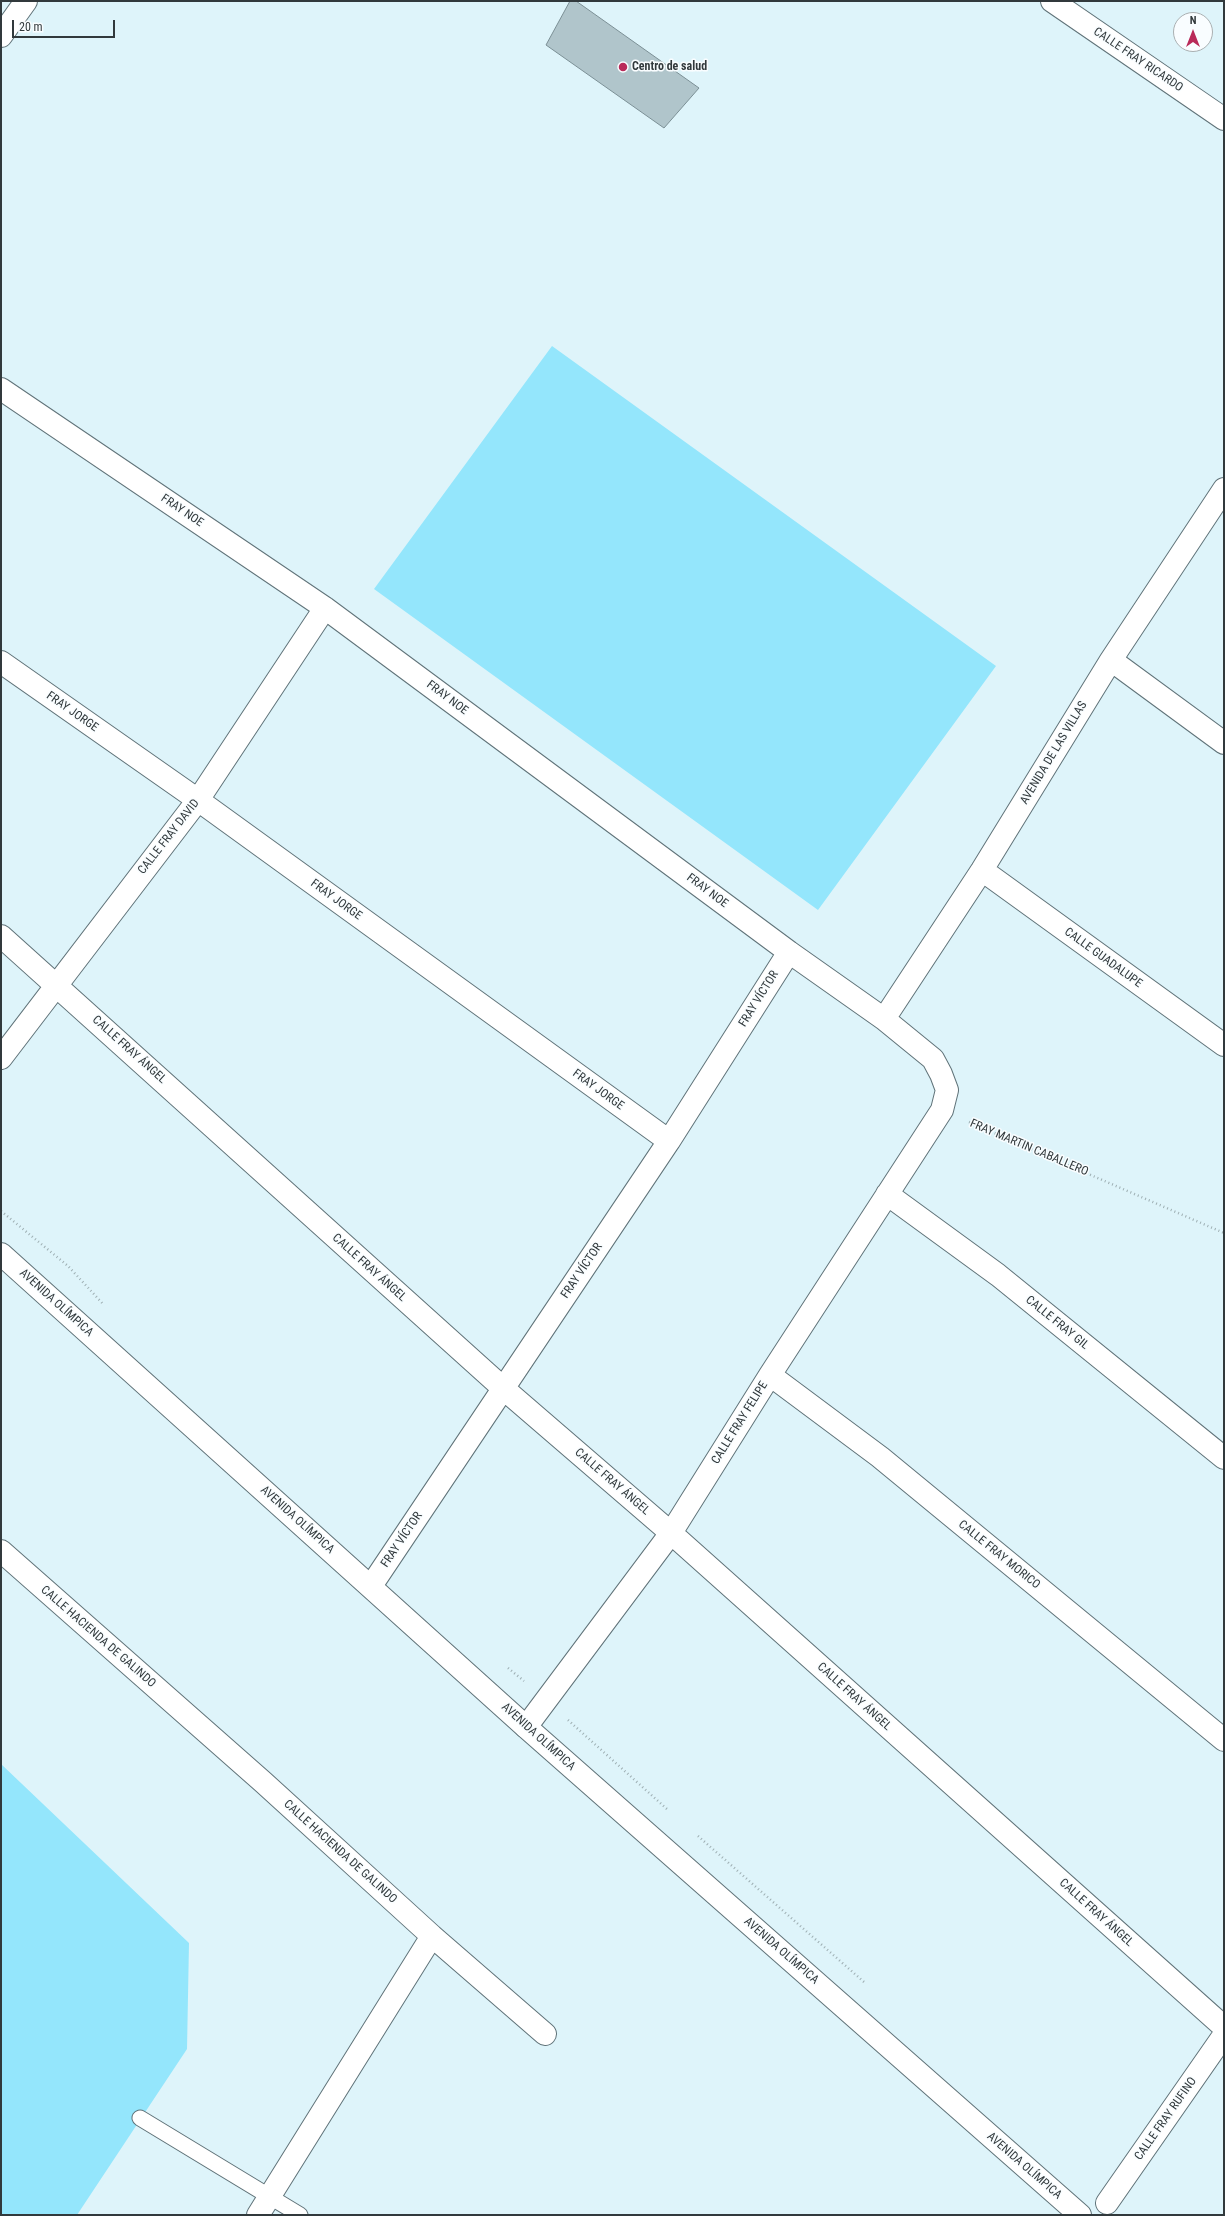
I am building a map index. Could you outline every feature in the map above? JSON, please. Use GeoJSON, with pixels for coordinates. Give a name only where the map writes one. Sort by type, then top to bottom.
{"type":"FeatureCollection","features":[{"type":"Feature","properties":{"kind":"street"},"geometry":{"type":"LineString","coordinates":[[1,36],[26,1]]}},
{"type":"Feature","properties":{"kind":"street","name":"CALLE FRAY RICARDO"},"geometry":{"type":"LineString","coordinates":[[1052,1],[1224,119]]}},
{"type":"Feature","properties":{"kind":"street","name":"FRAY NOE"},"geometry":{"type":"LineString","coordinates":[[1,389],[325,608],[789,952],[884,1019]]}},
{"type":"Feature","properties":{"kind":"street","name":"AVENIDA DE LAS VILLAS"},"geometry":{"type":"LineString","coordinates":[[884,1019],[982,870],[1111,660],[1224,489]]}},
{"type":"Feature","properties":{"kind":"street","name":"CALLE FRAY DAVID"},"geometry":{"type":"LineString","coordinates":[[1,1058],[198,800],[325,608]]}},
{"type":"Feature","properties":{"kind":"street"},"geometry":{"type":"LineString","coordinates":[[1111,660],[1224,743]]}},
{"type":"Feature","properties":{"kind":"street","name":"FRAY JORGE"},"geometry":{"type":"LineString","coordinates":[[1,662],[198,800],[669,1141]]}},
{"type":"Feature","properties":{"kind":"street","name":"CALLE GUADALUPE"},"geometry":{"type":"LineString","coordinates":[[982,870],[1224,1044]]}},
{"type":"Feature","properties":{"kind":"street","name":"CALLE FRAY ÁNGEL"},"geometry":{"type":"LineString","coordinates":[[1,936],[504,1389],[671,1533],[1224,2027]]}},
{"type":"Feature","properties":{"kind":"street","name":"FRAY VÍCTOR"},"geometry":{"type":"LineString","coordinates":[[371,1586],[669,1141],[789,952]]}},
{"type":"Feature","properties":{"kind":"street"},"geometry":{"type":"LineString","coordinates":[[884,1019],[933,1059],[947,1090],[942,1110]]}},
{"type":"Feature","properties":{"kind":"street","name":"CALLE FRAY FELIPE"},"geometry":{"type":"LineString","coordinates":[[526,1727],[671,1533],[770,1375],[942,1110]]}},
{"type":"Feature","properties":{"kind":"street","name":"CALLE FRAY GIL"},"geometry":{"type":"LineString","coordinates":[[887,1194],[998,1275],[1224,1458]]}},
{"type":"Feature","properties":{"kind":"street","name":"AVENIDA OLÍMPICA"},"geometry":{"type":"LineString","coordinates":[[1,1254],[526,1727],[1080,2215]]}},
{"type":"Feature","properties":{"kind":"street","name":"CALLE FRAY MORICO"},"geometry":{"type":"LineString","coordinates":[[770,1375],[880,1457],[1224,1740]]}},
{"type":"Feature","properties":{"kind":"street","name":"CALLE HACIENDA DE GALINDO"},"geometry":{"type":"LineString","coordinates":[[1,1551],[263,1782],[432,1936],[545,2034]]}},
{"type":"Feature","properties":{"kind":"street"},"geometry":{"type":"LineString","coordinates":[[258,2215],[432,1936]]}},
{"type":"Feature","properties":{"kind":"street","name":"CALLE FRAY RUFINO"},"geometry":{"type":"LineString","coordinates":[[1107,2203],[1224,2035]]}},
{"type":"Feature","properties":{"kind":"lane"},"geometry":{"type":"LineString","coordinates":[[140,2118],[300,2215]]}},
{"type":"Feature","properties":{"kind":"path","name":"FRAY MARTIN CABALLERO"},"geometry":{"type":"LineString","coordinates":[[942,1110],[1224,1233]]}},
{"type":"Feature","properties":{"kind":"shaded area"},"geometry":{"type":"Polygon","coordinates":[[[552,346],[996,666],[818,910],[374,589],[552,346]]]}},
{"type":"Feature","properties":{"kind":"shaded area"},"geometry":{"type":"Polygon","coordinates":[[[1,1764],[189,1943],[187,2049],[77,2215],[1,2215],[1,1764]]]}},
{"type":"Feature","properties":{"kind":"building","name":"Centro de salud"},"geometry":{"type":"Polygon","coordinates":[[[570,1],[576,1],[699,88],[664,128],[546,45],[570,1]]]}},
{"type":"Feature","properties":{"kind":"place","name":"Centro de salud"},"geometry":{"type":"Point","coordinates":[623,67]}}]}
